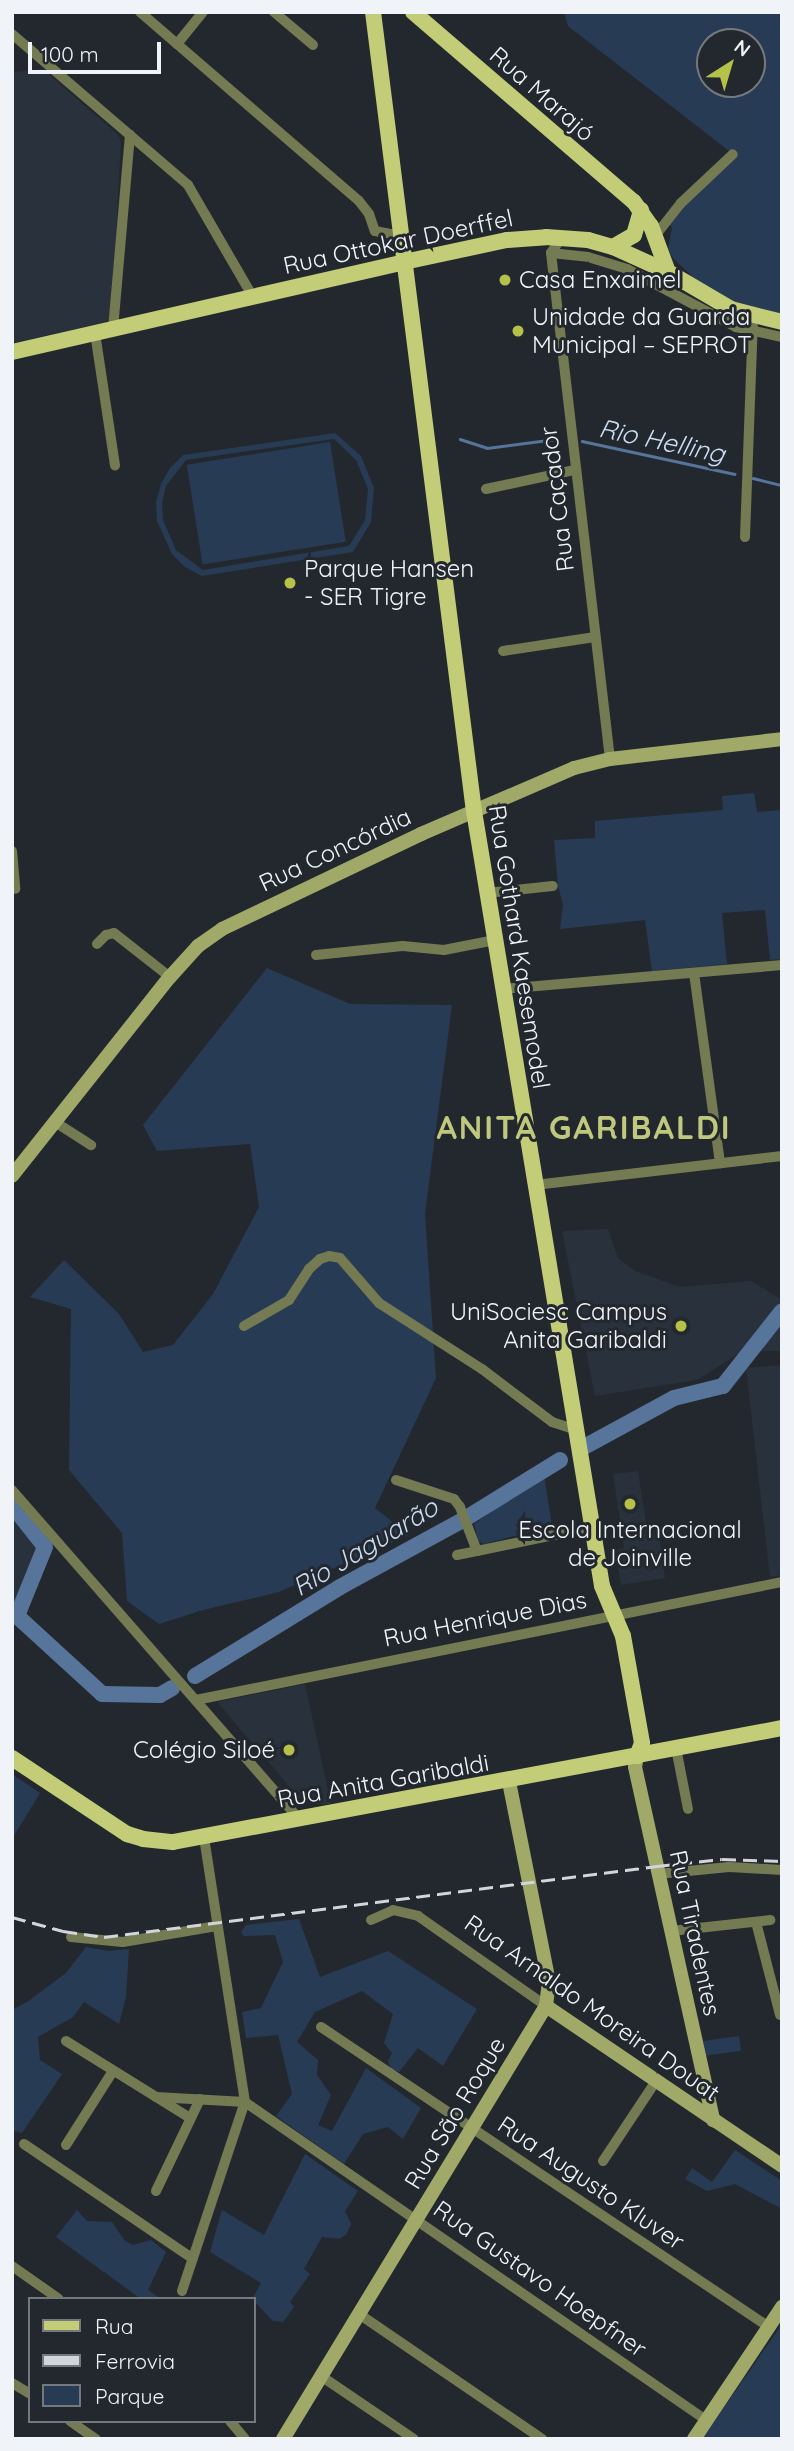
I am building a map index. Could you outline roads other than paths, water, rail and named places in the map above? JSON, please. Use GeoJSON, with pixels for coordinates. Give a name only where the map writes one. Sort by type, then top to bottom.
{"type":"FeatureCollection","features":[{"type":"Feature","properties":{"kind":"main road","name":"Rua Marajó"},"geometry":{"type":"LineString","coordinates":[[416,13],[641,210],[655,236],[668,272]]}},
{"type":"Feature","properties":{"kind":"main road","name":"Rua Gothard Kaesemodel"},"geometry":{"type":"LineString","coordinates":[[374,14],[474,811],[602,1586],[623,1636],[642,1743],[637,1756]]}},
{"type":"Feature","properties":{"kind":"main road"},"geometry":{"type":"LineString","coordinates":[[613,247],[634,234],[641,210]]}},
{"type":"Feature","properties":{"kind":"main road"},"geometry":{"type":"LineString","coordinates":[[376,268],[393,251],[401,236]]}},
{"type":"Feature","properties":{"kind":"main road","name":"Rua Ottokar Doerffel"},"geometry":{"type":"LineString","coordinates":[[12,352],[404,262],[516,239],[562,237],[613,247],[668,272],[752,325],[782,322]]}},
{"type":"Feature","properties":{"kind":"main road","name":"Rua Anita Garibaldi"},"geometry":{"type":"LineString","coordinates":[[12,1758],[127,1834],[159,1842],[204,1838],[782,1728]]}},
{"type":"Feature","properties":{"kind":"street"},"geometry":{"type":"LineString","coordinates":[[140,12],[359,201],[369,214],[375,231],[401,236]]}},
{"type":"Feature","properties":{"kind":"street"},"geometry":{"type":"LineString","coordinates":[[177,44],[203,12]]}},
{"type":"Feature","properties":{"kind":"street"},"geometry":{"type":"LineString","coordinates":[[274,12],[313,45]]}},
{"type":"Feature","properties":{"kind":"street"},"geometry":{"type":"LineString","coordinates":[[12,34],[179,177],[195,194],[253,297]]}},
{"type":"Feature","properties":{"kind":"street"},"geometry":{"type":"LineString","coordinates":[[113,329],[130,135]]}},
{"type":"Feature","properties":{"kind":"street"},"geometry":{"type":"LineString","coordinates":[[655,236],[681,203],[733,154]]}},
{"type":"Feature","properties":{"kind":"street"},"geometry":{"type":"LineString","coordinates":[[562,237],[551,253],[588,257],[627,269],[719,319],[752,325],[782,337]]}},
{"type":"Feature","properties":{"kind":"street","name":"Rua Caçador"},"geometry":{"type":"LineString","coordinates":[[551,253],[610,760]]}},
{"type":"Feature","properties":{"kind":"street"},"geometry":{"type":"LineString","coordinates":[[745,537],[752,325]]}},
{"type":"Feature","properties":{"kind":"street"},"geometry":{"type":"LineString","coordinates":[[95,333],[115,465]]}},
{"type":"Feature","properties":{"kind":"street"},"geometry":{"type":"LineString","coordinates":[[486,489],[575,471]]}},
{"type":"Feature","properties":{"kind":"street"},"geometry":{"type":"LineString","coordinates":[[503,651],[595,637]]}},
{"type":"Feature","properties":{"kind":"street","name":"Rua Concórdia"},"geometry":{"type":"LineString","coordinates":[[12,1176],[170,976],[198,946],[222,929],[331,875],[574,768],[610,760],[782,739]]}},
{"type":"Feature","properties":{"kind":"street"},"geometry":{"type":"LineString","coordinates":[[12,851],[15,889]]}},
{"type":"Feature","properties":{"kind":"street"},"geometry":{"type":"LineString","coordinates":[[487,892],[553,886]]}},
{"type":"Feature","properties":{"kind":"street"},"geometry":{"type":"LineString","coordinates":[[97,944],[106,935],[114,933],[170,976]]}},
{"type":"Feature","properties":{"kind":"street"},"geometry":{"type":"LineString","coordinates":[[316,956],[403,946],[444,950],[495,940]]}},
{"type":"Feature","properties":{"kind":"street"},"geometry":{"type":"LineString","coordinates":[[503,989],[782,965]]}},
{"type":"Feature","properties":{"kind":"street"},"geometry":{"type":"LineString","coordinates":[[694,973],[720,1163]]}},
{"type":"Feature","properties":{"kind":"street"},"geometry":{"type":"LineString","coordinates":[[55,1122],[91,1145]]}},
{"type":"Feature","properties":{"kind":"street"},"geometry":{"type":"LineString","coordinates":[[536,1185],[782,1156]]}},
{"type":"Feature","properties":{"kind":"street"},"geometry":{"type":"LineString","coordinates":[[243,1326],[289,1300],[309,1269],[320,1259],[329,1256],[340,1258],[354,1270],[370,1294],[389,1310],[482,1368],[552,1422],[576,1430]]}},
{"type":"Feature","properties":{"kind":"street"},"geometry":{"type":"LineString","coordinates":[[396,1480],[446,1495],[460,1507],[477,1551]]}},
{"type":"Feature","properties":{"kind":"street"},"geometry":{"type":"LineString","coordinates":[[12,1490],[299,1820]]}},
{"type":"Feature","properties":{"kind":"street"},"geometry":{"type":"LineString","coordinates":[[457,1555],[592,1527]]}},
{"type":"Feature","properties":{"kind":"street","name":"Rua Henrique Dias"},"geometry":{"type":"LineString","coordinates":[[197,1700],[782,1581]]}},
{"type":"Feature","properties":{"kind":"street"},"geometry":{"type":"LineString","coordinates":[[676,1748],[688,1809]]}},
{"type":"Feature","properties":{"kind":"street","name":"Rua Tiradentes"},"geometry":{"type":"LineString","coordinates":[[637,1756],[635,1767],[713,2120]]}},
{"type":"Feature","properties":{"kind":"street","name":"Rua São Roque"},"geometry":{"type":"LineString","coordinates":[[283,2439],[546,2006],[549,1982],[509,1781]]}},
{"type":"Feature","properties":{"kind":"street"},"geometry":{"type":"LineString","coordinates":[[182,2291],[245,2102],[204,1838]]}},
{"type":"Feature","properties":{"kind":"street"},"geometry":{"type":"LineString","coordinates":[[659,1874],[729,1867],[782,1870]]}},
{"type":"Feature","properties":{"kind":"street","name":"Rua Arnaldo Moreira Douat"},"geometry":{"type":"LineString","coordinates":[[371,1920],[393,1910],[418,1916],[782,2166]]}},
{"type":"Feature","properties":{"kind":"street"},"geometry":{"type":"LineString","coordinates":[[671,1931],[770,1920]]}},
{"type":"Feature","properties":{"kind":"street"},"geometry":{"type":"LineString","coordinates":[[756,1922],[779,2015]]}},
{"type":"Feature","properties":{"kind":"street"},"geometry":{"type":"LineString","coordinates":[[71,1937],[123,1942],[218,1926]]}},
{"type":"Feature","properties":{"kind":"street"},"geometry":{"type":"LineString","coordinates":[[549,1982],[560,2009],[569,2022]]}},
{"type":"Feature","properties":{"kind":"street","name":"Rua Augusto Kluver"},"geometry":{"type":"LineString","coordinates":[[321,2027],[769,2327]]}},
{"type":"Feature","properties":{"kind":"street"},"geometry":{"type":"LineString","coordinates":[[66,2041],[190,2118]]}},
{"type":"Feature","properties":{"kind":"street"},"geometry":{"type":"LineString","coordinates":[[66,2145],[113,2071]]}},
{"type":"Feature","properties":{"kind":"street"},"geometry":{"type":"LineString","coordinates":[[603,2161],[656,2081]]}},
{"type":"Feature","properties":{"kind":"street"},"geometry":{"type":"LineString","coordinates":[[685,2101],[696,2099],[705,2087]]}},
{"type":"Feature","properties":{"kind":"street"},"geometry":{"type":"LineString","coordinates":[[156,2097],[245,2102]]}},
{"type":"Feature","properties":{"kind":"street"},"geometry":{"type":"LineString","coordinates":[[156,2191],[200,2099]]}},
{"type":"Feature","properties":{"kind":"street","name":"Rua Gustavo Hoepfner"},"geometry":{"type":"LineString","coordinates":[[245,2102],[706,2420]]}},
{"type":"Feature","properties":{"kind":"street"},"geometry":{"type":"LineString","coordinates":[[23,2144],[193,2259]]}},
{"type":"Feature","properties":{"kind":"street"},"geometry":{"type":"LineString","coordinates":[[12,2266],[56,2297]]}},
{"type":"Feature","properties":{"kind":"street"},"geometry":{"type":"LineString","coordinates":[[694,2439],[782,2307]]}},
{"type":"Feature","properties":{"kind":"street"},"geometry":{"type":"LineString","coordinates":[[359,2314],[542,2439]]}},
{"type":"Feature","properties":{"kind":"street"},"geometry":{"type":"LineString","coordinates":[[321,2376],[414,2439]]}},
{"type":"Feature","properties":{"kind":"street"},"geometry":{"type":"LineString","coordinates":[[12,2383],[28,2393]]}},
{"type":"Feature","properties":{"kind":"street"},"geometry":{"type":"LineString","coordinates":[[73,2423],[96,2439]]}},
{"type":"Feature","properties":{"kind":"street"},"geometry":{"type":"LineString","coordinates":[[232,2423],[245,2439]]}},
{"type":"Feature","properties":{"kind":"waterway","name":"Rio Helling"},"geometry":{"type":"LineString","coordinates":[[460,439],[487,448],[555,439]]}},
{"type":"Feature","properties":{"kind":"waterway","name":"Rio Helling"},"geometry":{"type":"LineString","coordinates":[[582,441],[734,474]]}},
{"type":"Feature","properties":{"kind":"waterway","name":"Rio Helling"},"geometry":{"type":"LineString","coordinates":[[753,478],[782,485]]}},
{"type":"Feature","properties":{"kind":"waterway","name":"Rio Jaguarão"},"geometry":{"type":"LineString","coordinates":[[584,1447],[674,1398],[723,1386],[782,1311]]}},
{"type":"Feature","properties":{"kind":"waterway","name":"Rio Jaguarão"},"geometry":{"type":"LineString","coordinates":[[195,1676],[340,1587],[463,1520],[560,1460]]}},
{"type":"Feature","properties":{"kind":"waterway","name":"Rio Jaguarão"},"geometry":{"type":"LineString","coordinates":[[12,1505],[45,1547],[17,1616],[102,1694],[160,1695],[172,1688]]}},
{"type":"Feature","properties":{"kind":"waterway","name":"Rio Jaguarão"},"geometry":{"type":"LineString","coordinates":[[12,1612],[17,1616]]}},
{"type":"Feature","properties":{"kind":"railway"},"geometry":{"type":"LineString","coordinates":[[12,1917],[63,1931],[104,1937],[657,1866],[722,1859],[782,1861]]}},
{"type":"Feature","properties":{"kind":"place","name":"Casa Enxaimel"},"geometry":{"type":"Point","coordinates":[505,280]}},
{"type":"Feature","properties":{"kind":"place","name":"Unidade da Guarda Municipal – SEPROT"},"geometry":{"type":"Point","coordinates":[518,331]}},
{"type":"Feature","properties":{"kind":"place","name":"Parque Hansen - SER Tigre"},"geometry":{"type":"Point","coordinates":[290,583]}},
{"type":"Feature","properties":{"kind":"place","name":"UniSociesc Campus Anita Garibaldi"},"geometry":{"type":"Point","coordinates":[681,1326]}},
{"type":"Feature","properties":{"kind":"place","name":"Escola Internacional de Joinville"},"geometry":{"type":"Point","coordinates":[630,1504]}},
{"type":"Feature","properties":{"kind":"place","name":"Colégio Siloé"},"geometry":{"type":"Point","coordinates":[289,1750]}},
{"type":"Feature","properties":{"kind":"district","name":"ANITA GARIBALDI"},"geometry":{"type":"Point","coordinates":[584,1127]}}]}
